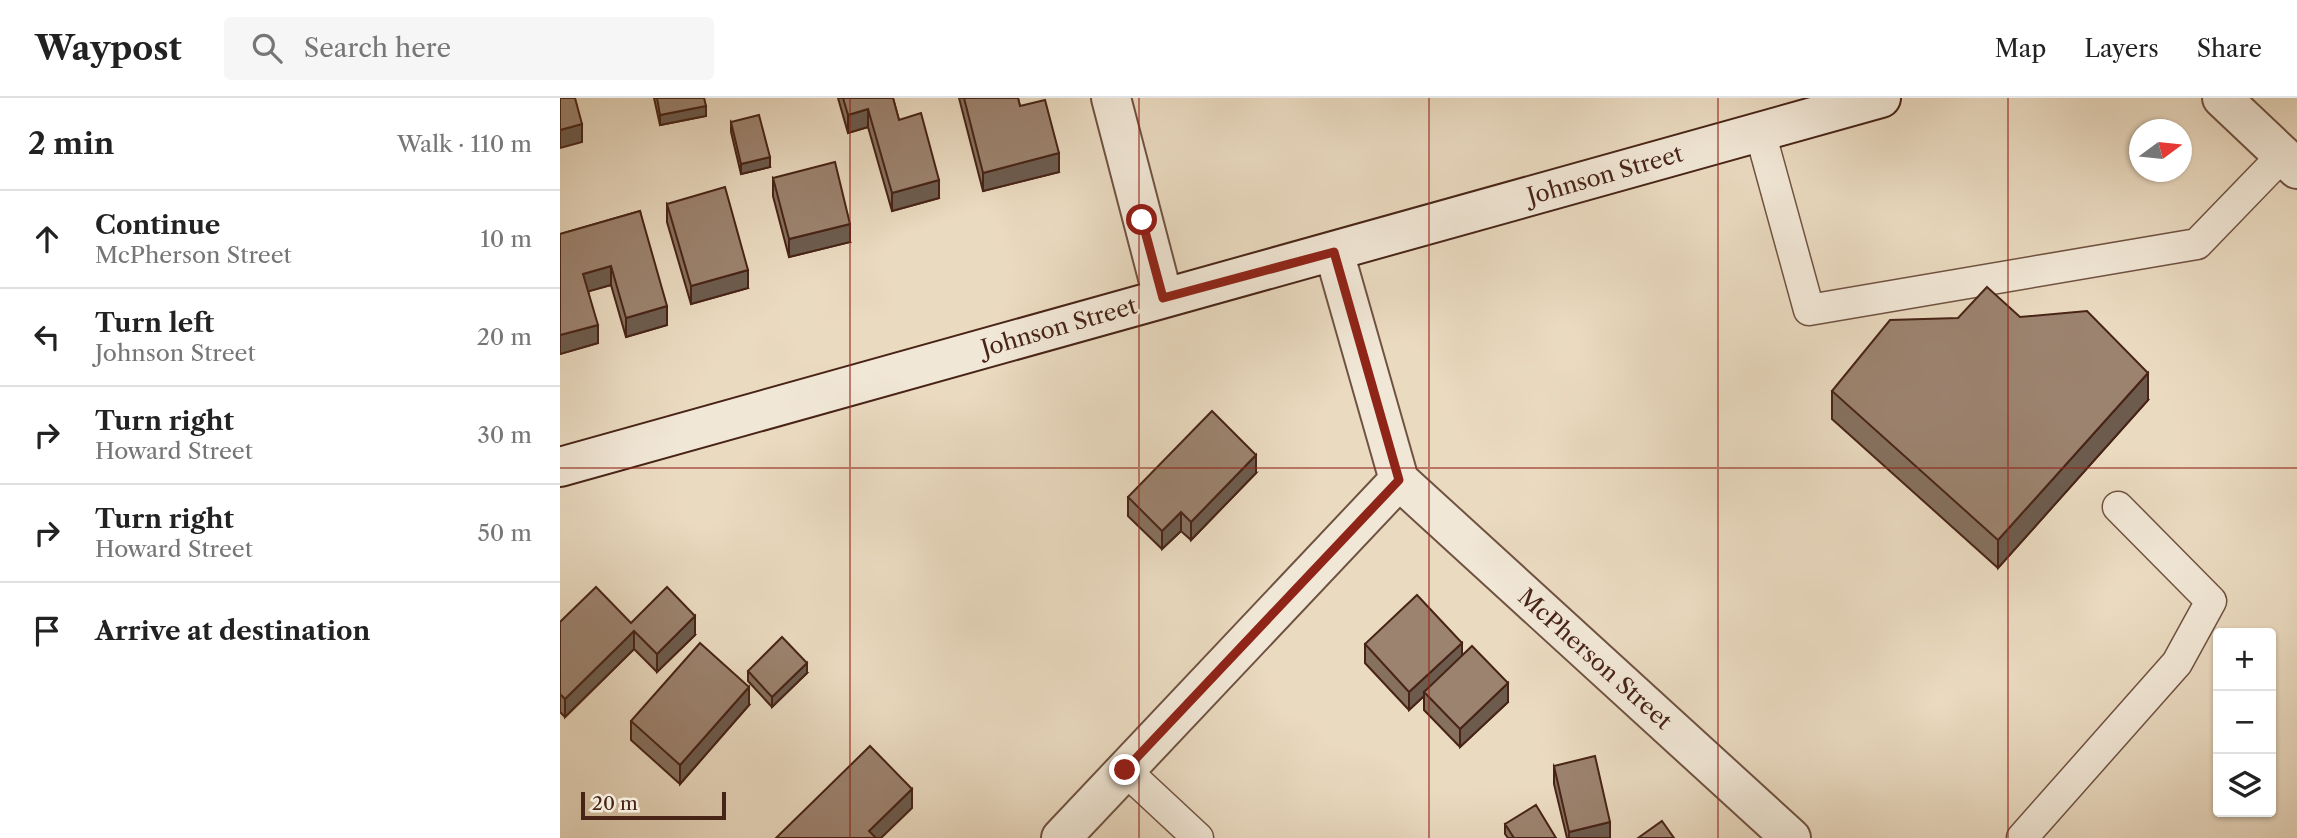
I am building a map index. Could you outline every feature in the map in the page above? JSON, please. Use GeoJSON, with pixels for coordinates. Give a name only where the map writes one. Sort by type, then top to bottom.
{"type":"FeatureCollection","features":[{"type":"Feature","properties":{"kind":"street"},"geometry":{"type":"LineString","coordinates":[[1111,98],[1163,298]]}},
{"type":"Feature","properties":{"kind":"street","name":"Johnson Street"},"geometry":{"type":"LineString","coordinates":[[560,467],[1760,132],[1794,110],[1881,98]]}},
{"type":"Feature","properties":{"kind":"street"},"geometry":{"type":"LineString","coordinates":[[2221,98],[2290,162]]}},
{"type":"Feature","properties":{"kind":"street"},"geometry":{"type":"LineString","coordinates":[[1062,838],[1399,480],[1334,252]]}},
{"type":"Feature","properties":{"kind":"street","name":"McPherson Street"},"geometry":{"type":"LineString","coordinates":[[1399,480],[1791,838]]}},
{"type":"Feature","properties":{"kind":"lane"},"geometry":{"type":"LineString","coordinates":[[1760,132],[1809,310],[2196,244],[2290,162]]}},
{"type":"Feature","properties":{"kind":"lane"},"geometry":{"type":"LineString","coordinates":[[2022,838],[2177,663],[2211,601],[2118,507]]}},
{"type":"Feature","properties":{"kind":"lane"},"geometry":{"type":"LineString","coordinates":[[1125,770],[1198,838]]}},
{"type":"Feature","properties":{"kind":"building"},"geometry":{"type":"Polygon","coordinates":[[[560,98],[575,98],[582,124],[560,130],[560,98]]]}},
{"type":"Feature","properties":{"kind":"building"},"geometry":{"type":"Polygon","coordinates":[[[657,98],[704,98],[706,106],[660,115],[657,98]]]}},
{"type":"Feature","properties":{"kind":"building"},"geometry":{"type":"Polygon","coordinates":[[[843,98],[893,98],[899,120],[921,113],[939,180],[892,193],[868,109],[848,115],[843,98]]]}},
{"type":"Feature","properties":{"kind":"building"},"geometry":{"type":"Polygon","coordinates":[[[964,98],[1018,98],[1020,106],[1045,100],[1059,153],[983,173],[964,98]]]}},
{"type":"Feature","properties":{"kind":"building"},"geometry":{"type":"Polygon","coordinates":[[[759,115],[770,157],[741,164],[731,122],[759,115]]]}},
{"type":"Feature","properties":{"kind":"building"},"geometry":{"type":"Polygon","coordinates":[[[835,162],[850,224],[789,239],[773,178],[835,162]]]}},
{"type":"Feature","properties":{"kind":"building"},"geometry":{"type":"Polygon","coordinates":[[[725,187],[748,270],[691,286],[667,204],[725,187]]]}},
{"type":"Feature","properties":{"kind":"building"},"geometry":{"type":"Polygon","coordinates":[[[640,211],[667,306],[626,318],[611,266],[583,274],[598,325],[560,335],[560,234],[640,211]]]}},
{"type":"Feature","properties":{"kind":"building"},"geometry":{"type":"Polygon","coordinates":[[[1987,287],[2020,317],[2087,311],[2148,373],[1998,540],[1832,391],[1890,320],[1958,318],[1987,287]]]}},
{"type":"Feature","properties":{"kind":"building"},"geometry":{"type":"Polygon","coordinates":[[[1212,411],[1256,455],[1191,522],[1181,512],[1162,531],[1128,497],[1212,411]]]}},
{"type":"Feature","properties":{"kind":"building"},"geometry":{"type":"Polygon","coordinates":[[[596,587],[631,623],[667,587],[695,616],[657,654],[634,631],[565,699],[560,694],[560,622],[596,587]]]}},
{"type":"Feature","properties":{"kind":"building"},"geometry":{"type":"Polygon","coordinates":[[[1417,595],[1462,643],[1409,692],[1365,644],[1417,595]]]}},
{"type":"Feature","properties":{"kind":"building"},"geometry":{"type":"Polygon","coordinates":[[[782,637],[807,663],[772,697],[748,671],[782,637]]]}},
{"type":"Feature","properties":{"kind":"building"},"geometry":{"type":"Polygon","coordinates":[[[700,643],[749,687],[680,765],[631,721],[700,643]]]}},
{"type":"Feature","properties":{"kind":"building"},"geometry":{"type":"Polygon","coordinates":[[[1472,646],[1508,683],[1460,729],[1424,692],[1472,646]]]}},
{"type":"Feature","properties":{"kind":"building"},"geometry":{"type":"Polygon","coordinates":[[[870,746],[912,789],[869,831],[876,838],[776,838],[870,746]]]}},
{"type":"Feature","properties":{"kind":"building"},"geometry":{"type":"Polygon","coordinates":[[[1595,756],[1610,822],[1569,832],[1554,766],[1595,756]]]}},
{"type":"Feature","properties":{"kind":"building"},"geometry":{"type":"Polygon","coordinates":[[[1536,805],[1556,838],[1514,838],[1505,824],[1536,805]]]}},
{"type":"Feature","properties":{"kind":"building"},"geometry":{"type":"Polygon","coordinates":[[[1662,821],[1674,838],[1638,838],[1662,821]]]}},
{"type":"Feature","properties":{"kind":"route"},"geometry":{"type":"LineString","coordinates":[[1125,770],[1399,480],[1334,252],[1163,298],[1142,220]]}}]}
